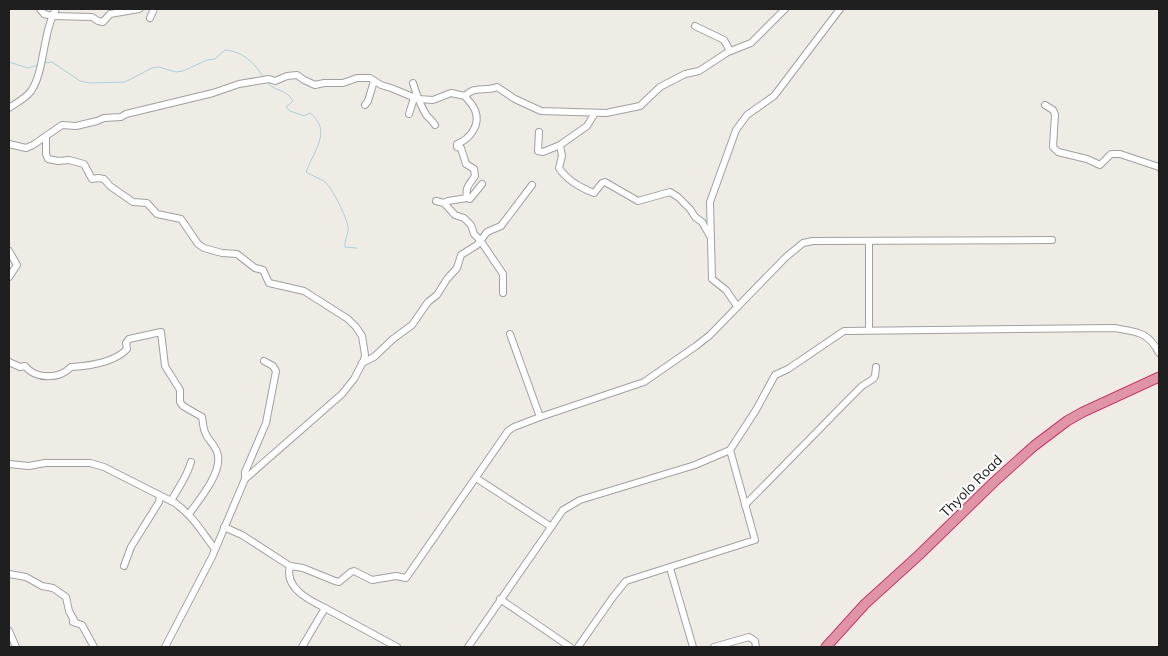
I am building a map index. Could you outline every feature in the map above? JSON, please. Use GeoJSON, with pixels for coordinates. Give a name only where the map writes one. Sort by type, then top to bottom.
{"type":"FeatureCollection","features":[{"type":"Feature","properties":{"kind":"highway","name":"Thyolo Road"},"geometry":{"type":"LineString","coordinates":[[826,647],[865,604],[1034,446],[1067,421],[1083,412],[1159,377]]}},
{"type":"Feature","properties":{"kind":"street"},"geometry":{"type":"LineString","coordinates":[[40,9],[44,14],[52,16],[92,17],[98,22],[103,22],[110,14],[139,9]]}},
{"type":"Feature","properties":{"kind":"street"},"geometry":{"type":"LineString","coordinates":[[9,108],[32,90],[39,72],[46,33],[56,9]]}},
{"type":"Feature","properties":{"kind":"street"},"geometry":{"type":"LineString","coordinates":[[150,18],[154,9]]}},
{"type":"Feature","properties":{"kind":"street"},"geometry":{"type":"LineString","coordinates":[[466,96],[469,91],[475,89],[499,88],[502,92],[541,111],[615,112],[640,106],[660,87],[685,74],[699,70],[730,52],[755,41],[785,9]]}},
{"type":"Feature","properties":{"kind":"street"},"geometry":{"type":"LineString","coordinates":[[737,306],[726,290],[712,279],[709,210],[712,194],[736,130],[748,115],[774,96],[840,9]]}},
{"type":"Feature","properties":{"kind":"street"},"geometry":{"type":"LineString","coordinates":[[695,26],[724,40],[730,52]]}},
{"type":"Feature","properties":{"kind":"street"},"geometry":{"type":"LineString","coordinates":[[9,144],[19,148],[26,148],[62,125],[76,126],[104,118],[121,117],[126,114],[166,106],[196,96],[213,93],[231,86],[260,80],[269,79],[275,81],[287,76],[298,75],[304,80],[315,84],[343,83],[357,78],[370,78],[416,99],[433,100],[451,93],[466,96],[475,111],[476,123],[469,137],[457,144],[457,147],[461,148],[466,164],[475,171],[475,176],[466,190],[467,198]]}},
{"type":"Feature","properties":{"kind":"street"},"geometry":{"type":"LineString","coordinates":[[365,104],[368,101],[374,81]]}},
{"type":"Feature","properties":{"kind":"street"},"geometry":{"type":"LineString","coordinates":[[413,83],[416,99],[435,125]]}},
{"type":"Feature","properties":{"kind":"street"},"geometry":{"type":"LineString","coordinates":[[409,114],[416,99]]}},
{"type":"Feature","properties":{"kind":"street"},"geometry":{"type":"LineString","coordinates":[[1045,105],[1053,110],[1055,114],[1054,150],[1100,164],[1111,154],[1120,154],[1159,167]]}},
{"type":"Feature","properties":{"kind":"street"},"geometry":{"type":"LineString","coordinates":[[539,132],[538,151],[544,152],[560,145],[587,126],[594,113]]}},
{"type":"Feature","properties":{"kind":"street"},"geometry":{"type":"LineString","coordinates":[[46,137],[46,154],[48,159],[58,162],[69,160],[84,164],[92,179],[104,179],[110,186],[133,202],[147,202],[157,214],[181,219],[198,244],[204,248],[222,253],[237,254],[255,268],[263,270],[269,282],[304,291],[340,313],[356,327],[362,336],[364,355],[362,363],[354,379],[342,394],[246,479],[214,549],[165,647]]}},
{"type":"Feature","properties":{"kind":"street"},"geometry":{"type":"LineString","coordinates":[[560,145],[562,156],[559,168],[582,189],[594,193],[605,182],[638,201],[670,192],[690,209],[695,217],[704,225],[711,237]]}},
{"type":"Feature","properties":{"kind":"street"},"geometry":{"type":"LineString","coordinates":[[436,202],[444,203],[448,200],[470,199],[482,184]]}},
{"type":"Feature","properties":{"kind":"street"},"geometry":{"type":"LineString","coordinates":[[362,363],[374,357],[397,335],[412,325],[457,268],[461,255],[477,245],[487,232],[501,226],[532,185]]}},
{"type":"Feature","properties":{"kind":"street"},"geometry":{"type":"LineString","coordinates":[[444,203],[455,215],[464,218],[503,274],[503,293]]}},
{"type":"Feature","properties":{"kind":"street"},"geometry":{"type":"LineString","coordinates":[[224,527],[290,566],[303,568],[339,582],[354,571],[372,580],[396,576],[406,578],[508,431],[514,427],[644,382],[710,335],[786,257],[803,243],[813,240],[869,242],[1052,240]]}},
{"type":"Feature","properties":{"kind":"street"},"geometry":{"type":"LineString","coordinates":[[869,242],[869,330]]}},
{"type":"Feature","properties":{"kind":"street"},"geometry":{"type":"LineString","coordinates":[[9,251],[17,265],[9,277]]}},
{"type":"Feature","properties":{"kind":"street"},"geometry":{"type":"LineString","coordinates":[[468,647],[550,526],[563,510],[574,503],[695,465],[730,450],[742,434],[775,374],[788,369],[844,331],[1114,328],[1146,336],[1154,342],[1159,353]]}},
{"type":"Feature","properties":{"kind":"street"},"geometry":{"type":"LineString","coordinates":[[9,362],[20,367],[25,366],[28,371],[36,374],[53,376],[66,372],[71,367],[90,366],[123,354],[127,349],[126,343],[129,339],[160,332],[165,366],[180,390],[180,402],[183,406],[202,417],[205,434],[213,444],[218,456],[215,472],[209,486],[189,514]]}},
{"type":"Feature","properties":{"kind":"street"},"geometry":{"type":"LineString","coordinates":[[510,334],[540,418]]}},
{"type":"Feature","properties":{"kind":"street"},"geometry":{"type":"LineString","coordinates":[[246,479],[245,472],[266,423],[276,371],[273,366],[264,361]]}},
{"type":"Feature","properties":{"kind":"street"},"geometry":{"type":"LineString","coordinates":[[746,505],[862,386],[876,376],[876,366]]}},
{"type":"Feature","properties":{"kind":"street"},"geometry":{"type":"LineString","coordinates":[[578,647],[612,597],[626,581],[755,540],[730,450]]}},
{"type":"Feature","properties":{"kind":"street"},"geometry":{"type":"LineString","coordinates":[[171,501],[179,485],[188,475],[191,462]]}},
{"type":"Feature","properties":{"kind":"street"},"geometry":{"type":"LineString","coordinates":[[9,464],[29,466],[45,463],[90,464],[104,467],[171,501],[189,514],[214,549]]}},
{"type":"Feature","properties":{"kind":"street"},"geometry":{"type":"LineString","coordinates":[[476,478],[550,526]]}},
{"type":"Feature","properties":{"kind":"street"},"geometry":{"type":"LineString","coordinates":[[124,566],[131,548],[160,502],[160,496]]}},
{"type":"Feature","properties":{"kind":"street"},"geometry":{"type":"LineString","coordinates":[[290,566],[290,582],[296,590],[312,601],[397,647]]}},
{"type":"Feature","properties":{"kind":"street"},"geometry":{"type":"LineString","coordinates":[[670,568],[693,647]]}},
{"type":"Feature","properties":{"kind":"street"},"geometry":{"type":"LineString","coordinates":[[9,574],[26,577],[42,586],[53,588],[66,596],[73,622],[82,625],[94,647]]}},
{"type":"Feature","properties":{"kind":"street"},"geometry":{"type":"LineString","coordinates":[[500,599],[570,647]]}},
{"type":"Feature","properties":{"kind":"street"},"geometry":{"type":"LineString","coordinates":[[302,647],[325,608]]}},
{"type":"Feature","properties":{"kind":"street"},"geometry":{"type":"LineString","coordinates":[[9,630],[16,647]]}},
{"type":"Feature","properties":{"kind":"street"},"geometry":{"type":"LineString","coordinates":[[714,647],[749,637],[752,638],[756,647]]}},
{"type":"Feature","properties":{"kind":"waterway"},"geometry":{"type":"LineString","coordinates":[[45,63],[52,62],[80,81],[90,83],[125,82],[152,68],[159,67],[176,72],[183,71],[207,60],[215,59],[225,50],[242,55],[256,67],[263,77]]}},
{"type":"Feature","properties":{"kind":"waterway"},"geometry":{"type":"LineString","coordinates":[[9,62],[28,68],[39,65]]}},
{"type":"Feature","properties":{"kind":"waterway"},"geometry":{"type":"LineString","coordinates":[[267,82],[290,97],[293,101],[286,107],[290,111],[304,116],[310,113],[317,120],[321,134],[306,172],[324,181],[331,189],[347,223],[348,230],[345,247],[357,248]]}}]}
